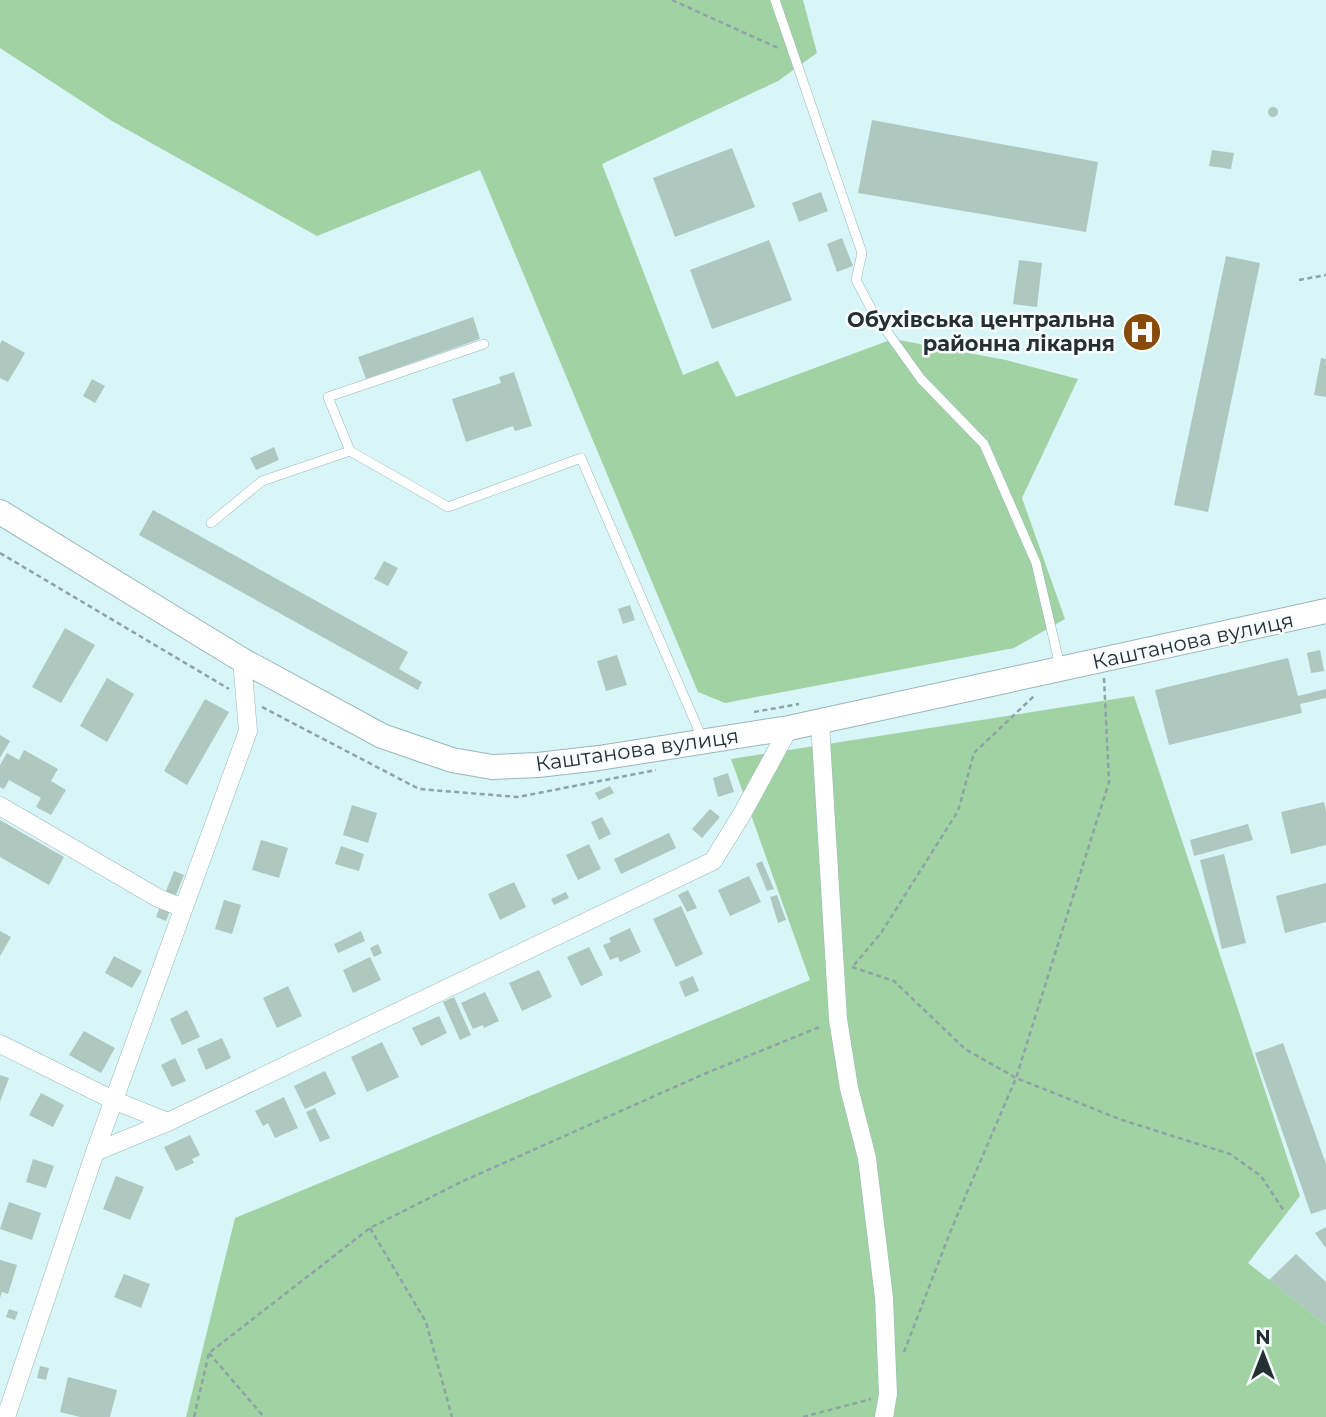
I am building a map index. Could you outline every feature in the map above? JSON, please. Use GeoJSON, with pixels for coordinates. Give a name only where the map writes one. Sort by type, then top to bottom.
{"type":"FeatureCollection","features":[{"type":"Feature","properties":{"kind":"main road","name":"Каштанова вулиця"},"geometry":{"type":"LineString","coordinates":[[0,512],[242,660],[382,736],[417,749],[492,767],[538,765],[704,743],[789,728],[1326,611]]}},
{"type":"Feature","properties":{"kind":"street"},"geometry":{"type":"LineString","coordinates":[[6,1417],[113,1100],[247,732],[242,660]]}},
{"type":"Feature","properties":{"kind":"street"},"geometry":{"type":"LineString","coordinates":[[820,722],[838,1019],[849,1088],[867,1158],[884,1298],[888,1394],[884,1417]]}},
{"type":"Feature","properties":{"kind":"street"},"geometry":{"type":"LineString","coordinates":[[95,1152],[169,1122],[713,861],[789,728]]}},
{"type":"Feature","properties":{"kind":"street"},"geometry":{"type":"LineString","coordinates":[[0,806],[159,898],[183,908]]}},
{"type":"Feature","properties":{"kind":"street"},"geometry":{"type":"LineString","coordinates":[[0,1044],[113,1100],[169,1122]]}},
{"type":"Feature","properties":{"kind":"lane"},"geometry":{"type":"LineString","coordinates":[[775,0],[862,253],[856,280],[873,312],[920,379],[984,444],[1036,563],[1060,670]]}},
{"type":"Feature","properties":{"kind":"lane"},"geometry":{"type":"LineString","coordinates":[[484,344],[328,397],[350,451],[448,507],[581,458],[704,743]]}},
{"type":"Feature","properties":{"kind":"lane"},"geometry":{"type":"LineString","coordinates":[[211,523],[262,481],[350,451]]}},
{"type":"Feature","properties":{"kind":"path"},"geometry":{"type":"LineString","coordinates":[[672,0],[794,55]]}},
{"type":"Feature","properties":{"kind":"path"},"geometry":{"type":"LineString","coordinates":[[1299,280],[1326,275]]}},
{"type":"Feature","properties":{"kind":"path"},"geometry":{"type":"LineString","coordinates":[[902,1356],[951,1230],[1016,1078],[1109,782],[1103,660]]}},
{"type":"Feature","properties":{"kind":"path"},"geometry":{"type":"LineString","coordinates":[[1060,670],[974,753],[958,811],[881,933],[852,967],[894,981],[965,1049],[1016,1078],[1122,1120],[1230,1154],[1261,1176],[1284,1211]]}},
{"type":"Feature","properties":{"kind":"path"},"geometry":{"type":"LineString","coordinates":[[194,1417],[209,1353],[370,1228],[461,1182],[704,1074],[838,1019]]}},
{"type":"Feature","properties":{"kind":"path"},"geometry":{"type":"LineString","coordinates":[[370,1228],[426,1322],[452,1417]]}},
{"type":"Feature","properties":{"kind":"path"},"geometry":{"type":"LineString","coordinates":[[209,1353],[264,1417]]}},
{"type":"Feature","properties":{"kind":"path"},"geometry":{"type":"LineString","coordinates":[[803,1417],[888,1394]]}},
{"type":"Feature","properties":{"kind":"green space"},"geometry":{"type":"Polygon","coordinates":[[[0,0],[803,0],[817,53],[778,81],[602,164],[683,375],[718,361],[736,397],[893,339],[1006,360],[1078,379],[1022,498],[1065,619],[1014,648],[725,703],[698,692],[480,170],[317,236],[112,121],[0,48],[0,0]]]}},
{"type":"Feature","properties":{"kind":"green space"},"geometry":{"type":"Polygon","coordinates":[[[1134,696],[1300,1196],[1248,1263],[1326,1325],[1326,1417],[186,1417],[235,1218],[810,980],[731,759],[1134,696]]]}},
{"type":"Feature","properties":{"kind":"building"},"geometry":{"type":"Polygon","coordinates":[[[1273,107],[1278,112],[1273,117],[1268,112],[1273,107]]]}},
{"type":"Feature","properties":{"kind":"building"},"geometry":{"type":"Polygon","coordinates":[[[872,120],[1098,162],[1086,232],[858,193],[872,120]]]}},
{"type":"Feature","properties":{"kind":"building"},"geometry":{"type":"Polygon","coordinates":[[[732,148],[755,207],[675,237],[653,178],[732,148]]]}},
{"type":"Feature","properties":{"kind":"building"},"geometry":{"type":"Polygon","coordinates":[[[1212,150],[1234,153],[1231,169],[1209,166],[1212,150]]]}},
{"type":"Feature","properties":{"kind":"building"},"geometry":{"type":"Polygon","coordinates":[[[821,192],[828,211],[799,222],[792,203],[821,192]]]}},
{"type":"Feature","properties":{"kind":"building"},"geometry":{"type":"Polygon","coordinates":[[[842,238],[853,266],[837,272],[827,244],[842,238]]]}},
{"type":"Feature","properties":{"kind":"building"},"geometry":{"type":"Polygon","coordinates":[[[769,240],[792,300],[712,329],[690,270],[769,240]]]}},
{"type":"Feature","properties":{"kind":"building"},"geometry":{"type":"Polygon","coordinates":[[[1226,256],[1260,263],[1208,512],[1174,505],[1226,256]]]}},
{"type":"Feature","properties":{"kind":"building"},"geometry":{"type":"Polygon","coordinates":[[[1019,260],[1042,263],[1037,307],[1013,304],[1019,260]]]}},
{"type":"Feature","properties":{"kind":"building"},"geometry":{"type":"Polygon","coordinates":[[[473,317],[480,339],[366,379],[358,357],[473,317]]]}},
{"type":"Feature","properties":{"kind":"building"},"geometry":{"type":"Polygon","coordinates":[[[2,340],[25,353],[8,382],[0,378],[2,340]]]}},
{"type":"Feature","properties":{"kind":"building"},"geometry":{"type":"Polygon","coordinates":[[[1321,358],[1326,359],[1326,397],[1314,395],[1321,358]]]}},
{"type":"Feature","properties":{"kind":"building"},"geometry":{"type":"Polygon","coordinates":[[[514,372],[532,426],[515,431],[513,426],[466,442],[452,399],[501,383],[499,377],[514,372]]]}},
{"type":"Feature","properties":{"kind":"building"},"geometry":{"type":"Polygon","coordinates":[[[92,379],[105,386],[95,403],[83,396],[92,379]]]}},
{"type":"Feature","properties":{"kind":"building"},"geometry":{"type":"Polygon","coordinates":[[[274,447],[279,460],[256,470],[250,458],[274,447]]]}},
{"type":"Feature","properties":{"kind":"building"},"geometry":{"type":"Polygon","coordinates":[[[153,510],[408,652],[399,669],[422,682],[418,690],[139,535],[153,510]]]}},
{"type":"Feature","properties":{"kind":"building"},"geometry":{"type":"Polygon","coordinates":[[[384,561],[398,568],[388,586],[374,579],[384,561]]]}},
{"type":"Feature","properties":{"kind":"building"},"geometry":{"type":"Polygon","coordinates":[[[630,605],[635,620],[623,624],[618,609],[630,605]]]}},
{"type":"Feature","properties":{"kind":"building"},"geometry":{"type":"Polygon","coordinates":[[[65,628],[95,645],[61,703],[32,687],[65,628]]]}},
{"type":"Feature","properties":{"kind":"building"},"geometry":{"type":"Polygon","coordinates":[[[1320,650],[1324,671],[1311,673],[1307,653],[1320,650]]]}},
{"type":"Feature","properties":{"kind":"building"},"geometry":{"type":"Polygon","coordinates":[[[617,655],[627,685],[606,691],[597,661],[617,655]]]}},
{"type":"Feature","properties":{"kind":"building"},"geometry":{"type":"Polygon","coordinates":[[[1288,658],[1298,696],[1326,689],[1326,698],[1300,704],[1302,713],[1169,745],[1155,690],[1288,658]]]}},
{"type":"Feature","properties":{"kind":"building"},"geometry":{"type":"Polygon","coordinates":[[[107,678],[134,694],[107,742],[80,726],[107,678]]]}},
{"type":"Feature","properties":{"kind":"building"},"geometry":{"type":"Polygon","coordinates":[[[205,699],[229,712],[187,785],[164,771],[205,699]]]}},
{"type":"Feature","properties":{"kind":"building"},"geometry":{"type":"Polygon","coordinates":[[[0,735],[10,741],[0,758],[0,735]]]}},
{"type":"Feature","properties":{"kind":"building"},"geometry":{"type":"Polygon","coordinates":[[[24,750],[58,769],[51,781],[66,790],[51,815],[36,807],[41,798],[9,780],[4,789],[0,787],[0,765],[7,753],[19,760],[24,750]]]}},
{"type":"Feature","properties":{"kind":"building"},"geometry":{"type":"Polygon","coordinates":[[[728,773],[734,792],[718,797],[713,778],[728,773]]]}},
{"type":"Feature","properties":{"kind":"building"},"geometry":{"type":"Polygon","coordinates":[[[610,786],[614,793],[599,800],[595,793],[610,786]]]}},
{"type":"Feature","properties":{"kind":"building"},"geometry":{"type":"Polygon","coordinates":[[[1324,802],[1326,845],[1291,854],[1281,812],[1324,802]]]}},
{"type":"Feature","properties":{"kind":"building"},"geometry":{"type":"Polygon","coordinates":[[[352,805],[377,813],[368,843],[343,835],[352,805]]]}},
{"type":"Feature","properties":{"kind":"building"},"geometry":{"type":"Polygon","coordinates":[[[710,809],[720,817],[702,838],[692,829],[710,809]]]}},
{"type":"Feature","properties":{"kind":"building"},"geometry":{"type":"Polygon","coordinates":[[[602,817],[611,834],[599,840],[591,822],[602,817]]]}},
{"type":"Feature","properties":{"kind":"building"},"geometry":{"type":"Polygon","coordinates":[[[0,820],[64,857],[49,885],[0,857],[0,820]]]}},
{"type":"Feature","properties":{"kind":"building"},"geometry":{"type":"Polygon","coordinates":[[[1248,824],[1253,840],[1194,856],[1190,840],[1248,824]]]}},
{"type":"Feature","properties":{"kind":"building"},"geometry":{"type":"Polygon","coordinates":[[[669,833],[676,848],[621,874],[614,859],[669,833]]]}},
{"type":"Feature","properties":{"kind":"building"},"geometry":{"type":"Polygon","coordinates":[[[261,840],[288,848],[279,878],[252,870],[261,840]]]}},
{"type":"Feature","properties":{"kind":"building"},"geometry":{"type":"Polygon","coordinates":[[[589,844],[601,869],[578,880],[566,855],[589,844]]]}},
{"type":"Feature","properties":{"kind":"building"},"geometry":{"type":"Polygon","coordinates":[[[341,846],[364,854],[359,871],[335,864],[341,846]]]}},
{"type":"Feature","properties":{"kind":"building"},"geometry":{"type":"Polygon","coordinates":[[[1224,854],[1246,943],[1222,949],[1200,860],[1224,854]]]}},
{"type":"Feature","properties":{"kind":"building"},"geometry":{"type":"Polygon","coordinates":[[[762,861],[774,889],[767,891],[756,864],[762,861]]]}},
{"type":"Feature","properties":{"kind":"building"},"geometry":{"type":"Polygon","coordinates":[[[174,871],[184,875],[174,900],[164,896],[174,871]]]}},
{"type":"Feature","properties":{"kind":"building"},"geometry":{"type":"Polygon","coordinates":[[[749,876],[761,902],[730,916],[718,890],[749,876]]]}},
{"type":"Feature","properties":{"kind":"building"},"geometry":{"type":"Polygon","coordinates":[[[514,882],[526,907],[500,920],[488,894],[514,882]]]}},
{"type":"Feature","properties":{"kind":"building"},"geometry":{"type":"Polygon","coordinates":[[[1326,883],[1326,922],[1285,933],[1276,896],[1326,883]]]}},
{"type":"Feature","properties":{"kind":"building"},"geometry":{"type":"Polygon","coordinates":[[[688,890],[697,908],[687,912],[678,895],[688,890]]]}},
{"type":"Feature","properties":{"kind":"building"},"geometry":{"type":"Polygon","coordinates":[[[566,892],[569,898],[554,905],[551,899],[566,892]]]}},
{"type":"Feature","properties":{"kind":"building"},"geometry":{"type":"Polygon","coordinates":[[[777,895],[786,920],[778,923],[770,897],[777,895]]]}},
{"type":"Feature","properties":{"kind":"building"},"geometry":{"type":"Polygon","coordinates":[[[224,900],[241,905],[232,934],[215,929],[224,900]]]}},
{"type":"Feature","properties":{"kind":"building"},"geometry":{"type":"Polygon","coordinates":[[[161,904],[171,908],[166,921],[156,917],[161,904]]]}},
{"type":"Feature","properties":{"kind":"building"},"geometry":{"type":"Polygon","coordinates":[[[681,906],[703,954],[676,967],[653,919],[681,906]]]}},
{"type":"Feature","properties":{"kind":"building"},"geometry":{"type":"Polygon","coordinates":[[[630,928],[641,952],[620,962],[618,957],[610,960],[603,945],[611,942],[609,938],[630,928]]]}},
{"type":"Feature","properties":{"kind":"building"},"geometry":{"type":"Polygon","coordinates":[[[0,931],[11,937],[0,956],[0,931]]]}},
{"type":"Feature","properties":{"kind":"building"},"geometry":{"type":"Polygon","coordinates":[[[361,931],[365,941],[338,953],[334,944],[361,931]]]}},
{"type":"Feature","properties":{"kind":"building"},"geometry":{"type":"Polygon","coordinates":[[[378,944],[382,953],[374,957],[370,948],[378,944]]]}},
{"type":"Feature","properties":{"kind":"building"},"geometry":{"type":"Polygon","coordinates":[[[589,947],[603,975],[581,986],[567,957],[589,947]]]}},
{"type":"Feature","properties":{"kind":"building"},"geometry":{"type":"Polygon","coordinates":[[[114,956],[142,971],[132,988],[105,973],[114,956]]]}},
{"type":"Feature","properties":{"kind":"building"},"geometry":{"type":"Polygon","coordinates":[[[370,957],[381,980],[353,993],[343,970],[370,957]]]}},
{"type":"Feature","properties":{"kind":"building"},"geometry":{"type":"Polygon","coordinates":[[[539,970],[552,997],[522,1011],[509,983],[539,970]]]}},
{"type":"Feature","properties":{"kind":"building"},"geometry":{"type":"Polygon","coordinates":[[[693,976],[699,991],[685,997],[679,982],[693,976]]]}},
{"type":"Feature","properties":{"kind":"building"},"geometry":{"type":"Polygon","coordinates":[[[288,986],[302,1016],[277,1028],[263,998],[288,986]]]}},
{"type":"Feature","properties":{"kind":"building"},"geometry":{"type":"Polygon","coordinates":[[[485,992],[499,1021],[484,1028],[483,1025],[473,1029],[461,1003],[485,992]]]}},
{"type":"Feature","properties":{"kind":"building"},"geometry":{"type":"Polygon","coordinates":[[[454,997],[471,1035],[460,1040],[443,1002],[454,997]]]}},
{"type":"Feature","properties":{"kind":"building"},"geometry":{"type":"Polygon","coordinates":[[[187,1010],[200,1037],[182,1045],[170,1019],[187,1010]]]}},
{"type":"Feature","properties":{"kind":"building"},"geometry":{"type":"Polygon","coordinates":[[[439,1016],[447,1033],[421,1046],[412,1028],[439,1016]]]}},
{"type":"Feature","properties":{"kind":"building"},"geometry":{"type":"Polygon","coordinates":[[[84,1031],[115,1048],[101,1073],[69,1055],[84,1031]]]}},
{"type":"Feature","properties":{"kind":"building"},"geometry":{"type":"Polygon","coordinates":[[[222,1038],[231,1058],[206,1070],[197,1049],[222,1038]]]}},
{"type":"Feature","properties":{"kind":"building"},"geometry":{"type":"Polygon","coordinates":[[[382,1042],[399,1077],[367,1092],[351,1057],[382,1042]]]}},
{"type":"Feature","properties":{"kind":"building"},"geometry":{"type":"Polygon","coordinates":[[[1283,1043],[1326,1164],[1326,1209],[1311,1214],[1255,1053],[1283,1043]]]}},
{"type":"Feature","properties":{"kind":"building"},"geometry":{"type":"Polygon","coordinates":[[[175,1058],[186,1081],[172,1087],[161,1065],[175,1058]]]}},
{"type":"Feature","properties":{"kind":"building"},"geometry":{"type":"Polygon","coordinates":[[[325,1071],[336,1094],[305,1109],[294,1086],[325,1071]]]}},
{"type":"Feature","properties":{"kind":"building"},"geometry":{"type":"Polygon","coordinates":[[[0,1075],[9,1078],[0,1102],[0,1075]]]}},
{"type":"Feature","properties":{"kind":"building"},"geometry":{"type":"Polygon","coordinates":[[[41,1093],[64,1105],[53,1127],[29,1115],[41,1093]]]}},
{"type":"Feature","properties":{"kind":"building"},"geometry":{"type":"Polygon","coordinates":[[[284,1097],[298,1128],[275,1138],[268,1123],[263,1126],[255,1111],[284,1097]]]}},
{"type":"Feature","properties":{"kind":"building"},"geometry":{"type":"Polygon","coordinates":[[[315,1108],[330,1138],[320,1142],[306,1112],[315,1108]]]}},
{"type":"Feature","properties":{"kind":"building"},"geometry":{"type":"Polygon","coordinates":[[[190,1135],[200,1155],[192,1159],[194,1163],[176,1171],[164,1147],[190,1135]]]}},
{"type":"Feature","properties":{"kind":"building"},"geometry":{"type":"Polygon","coordinates":[[[33,1159],[54,1166],[46,1188],[26,1182],[33,1159]]]}},
{"type":"Feature","properties":{"kind":"building"},"geometry":{"type":"Polygon","coordinates":[[[116,1176],[144,1187],[130,1220],[103,1209],[116,1176]]]}},
{"type":"Feature","properties":{"kind":"building"},"geometry":{"type":"Polygon","coordinates":[[[9,1202],[41,1213],[32,1240],[0,1229],[9,1202]]]}},
{"type":"Feature","properties":{"kind":"building"},"geometry":{"type":"Polygon","coordinates":[[[1326,1227],[1326,1248],[1315,1233],[1326,1227]]]}},
{"type":"Feature","properties":{"kind":"building"},"geometry":{"type":"Polygon","coordinates":[[[1296,1254],[1326,1282],[1326,1325],[1269,1280],[1296,1254]]]}},
{"type":"Feature","properties":{"kind":"building"},"geometry":{"type":"Polygon","coordinates":[[[0,1260],[17,1265],[8,1294],[2,1292],[0,1298],[0,1260]]]}},
{"type":"Feature","properties":{"kind":"building"},"geometry":{"type":"Polygon","coordinates":[[[124,1274],[150,1284],[141,1308],[114,1297],[124,1274]]]}},
{"type":"Feature","properties":{"kind":"building"},"geometry":{"type":"Polygon","coordinates":[[[9,1309],[18,1312],[15,1320],[6,1317],[9,1309]]]}},
{"type":"Feature","properties":{"kind":"building"},"geometry":{"type":"Polygon","coordinates":[[[40,1366],[49,1368],[46,1380],[37,1378],[40,1366]]]}},
{"type":"Feature","properties":{"kind":"building"},"geometry":{"type":"Polygon","coordinates":[[[68,1377],[117,1390],[110,1417],[80,1417],[60,1412],[68,1377]]]}},
{"type":"Feature","properties":{"kind":"place","name":"Обухівська центральна районна лікарня"},"geometry":{"type":"Point","coordinates":[1142,332]}}]}
